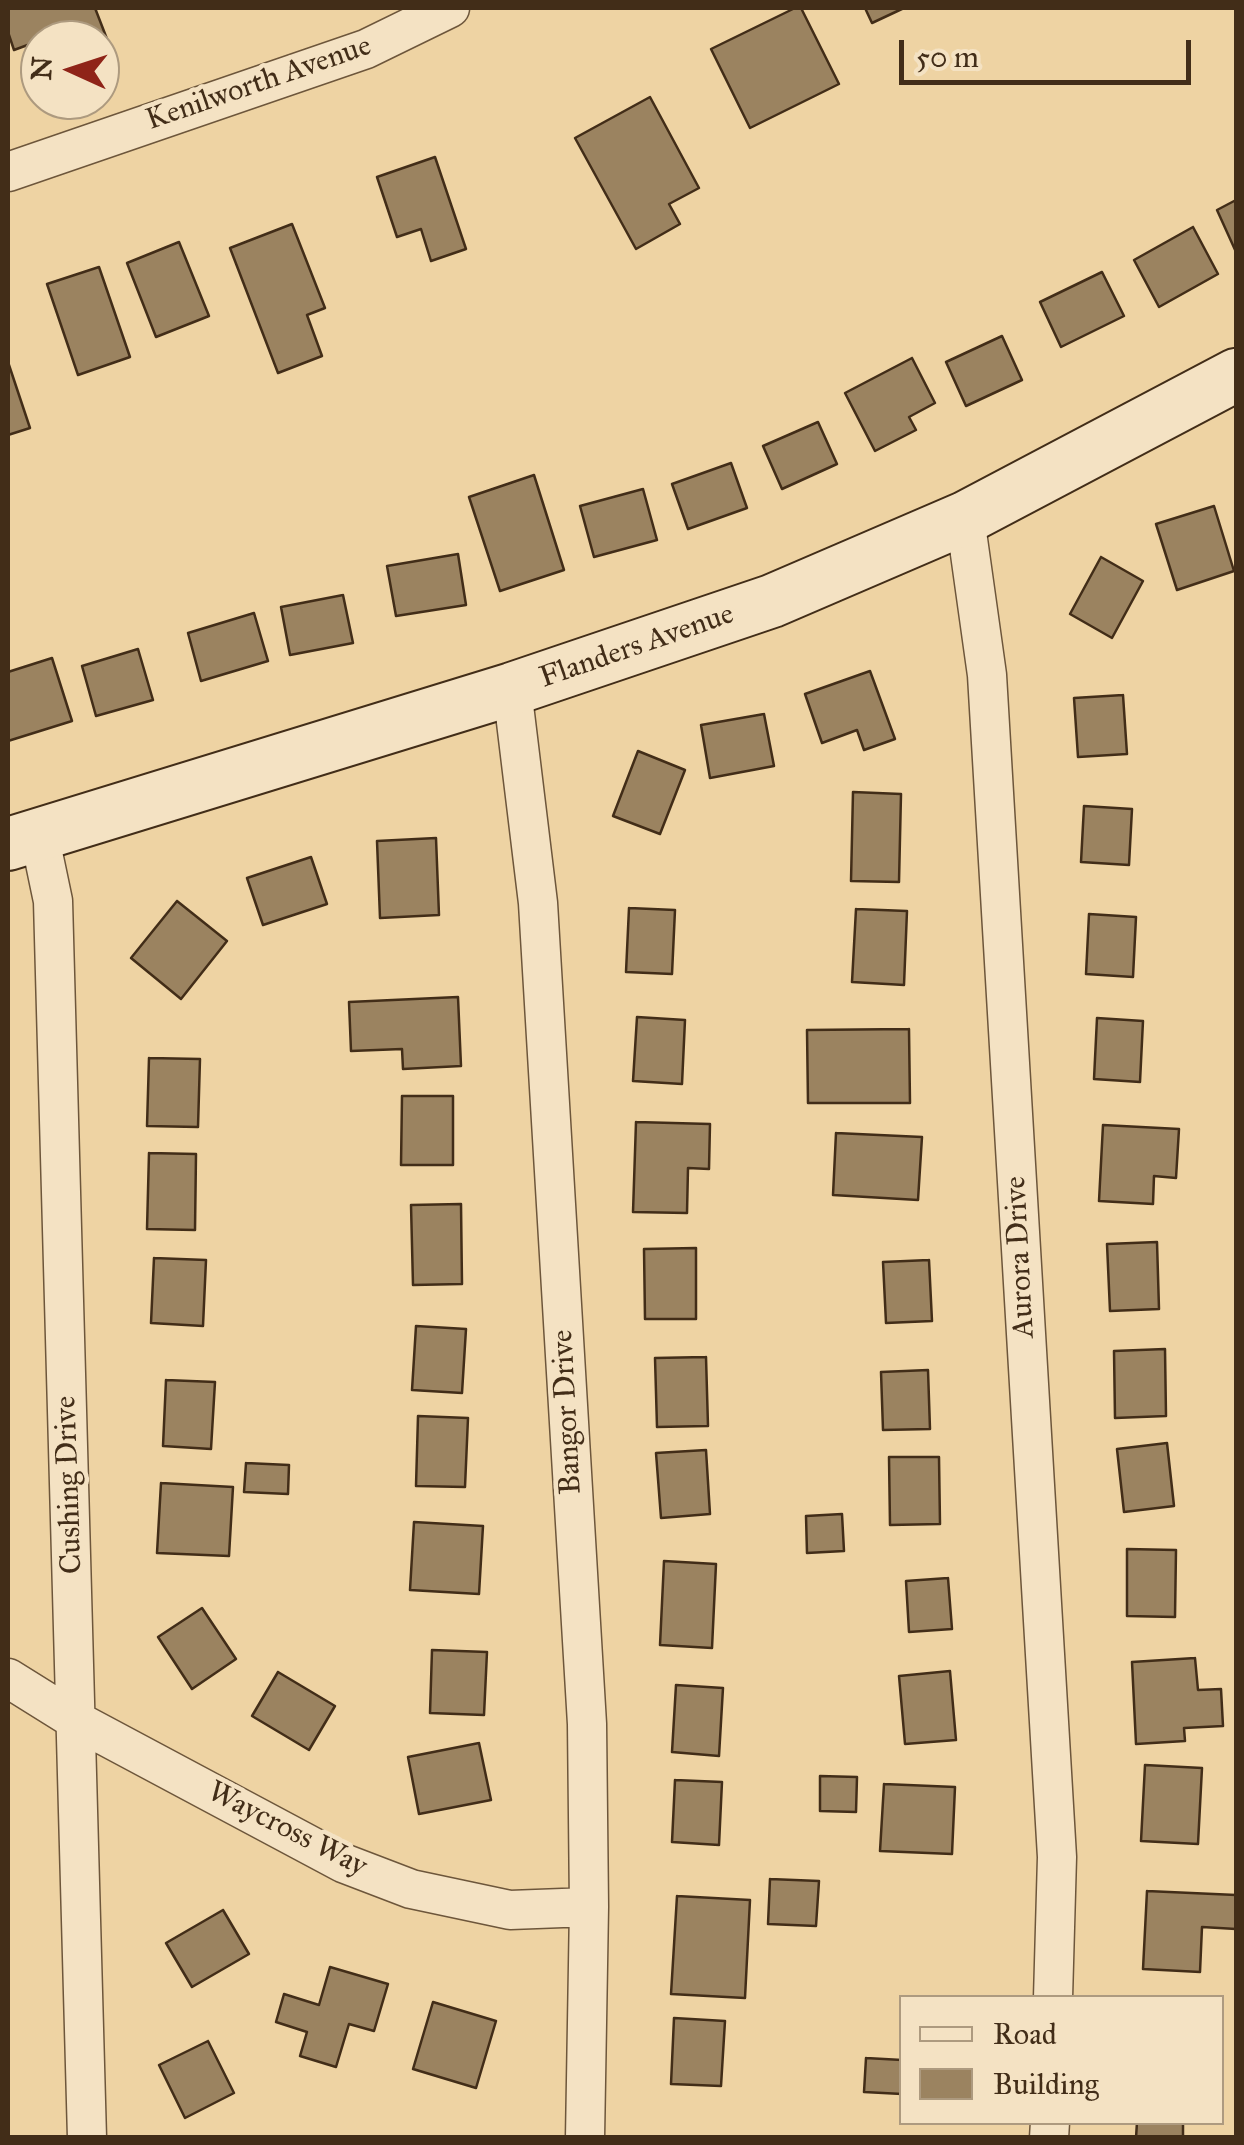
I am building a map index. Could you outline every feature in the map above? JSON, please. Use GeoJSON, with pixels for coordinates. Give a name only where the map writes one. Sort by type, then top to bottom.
{"type":"FeatureCollection","features":[{"type":"Feature","properties":{"kind":"street","name":"Kenilworth Avenue"},"geometry":{"type":"LineString","coordinates":[[8,172],[366,49],[450,8]]}},
{"type":"Feature","properties":{"kind":"street","name":"Flanders Avenue"},"geometry":{"type":"LineString","coordinates":[[23,839],[512,689],[772,602],[965,518],[1236,375]]}},
{"type":"Feature","properties":{"kind":"street","name":"Aurora Drive"},"geometry":{"type":"LineString","coordinates":[[965,518],[987,675],[1056,1857],[1053,1995]]}},
{"type":"Feature","properties":{"kind":"street","name":"Bangor Drive"},"geometry":{"type":"LineString","coordinates":[[512,689],[538,903],[586,1704],[589,1906],[585,2138]]}},
{"type":"Feature","properties":{"kind":"street","name":"Cushing Drive"},"geometry":{"type":"LineString","coordinates":[[23,839],[53,901],[87,2138]]}},
{"type":"Feature","properties":{"kind":"street","name":"Waycross Way"},"geometry":{"type":"LineString","coordinates":[[8,1678],[77,1721],[344,1863],[411,1889],[510,1910],[589,1906]]}},
{"type":"Feature","properties":{"kind":"building"},"geometry":{"type":"Polygon","coordinates":[[[8,8],[95,8],[100,20],[20,20],[20,48],[14,50],[8,32],[8,8]]]}},
{"type":"Feature","properties":{"kind":"building"},"geometry":{"type":"Polygon","coordinates":[[[801,8],[839,84],[750,128],[711,49],[801,8]]]}},
{"type":"Feature","properties":{"kind":"building"},"geometry":{"type":"Polygon","coordinates":[[[865,8],[904,8],[872,23],[865,8]]]}},
{"type":"Feature","properties":{"kind":"building"},"geometry":{"type":"Polygon","coordinates":[[[650,97],[699,188],[669,204],[680,224],[636,249],[575,138],[650,97]]]}},
{"type":"Feature","properties":{"kind":"building"},"geometry":{"type":"Polygon","coordinates":[[[435,157],[466,249],[431,261],[421,229],[397,237],[377,177],[435,157]]]}},
{"type":"Feature","properties":{"kind":"building"},"geometry":{"type":"Polygon","coordinates":[[[1236,200],[1236,252],[1217,210],[1236,200]]]}},
{"type":"Feature","properties":{"kind":"building"},"geometry":{"type":"Polygon","coordinates":[[[292,224],[325,308],[307,315],[322,356],[278,373],[230,248],[292,224]]]}},
{"type":"Feature","properties":{"kind":"building"},"geometry":{"type":"Polygon","coordinates":[[[1193,227],[1218,274],[1159,307],[1134,260],[1193,227]]]}},
{"type":"Feature","properties":{"kind":"building"},"geometry":{"type":"Polygon","coordinates":[[[179,242],[209,316],[156,337],[127,263],[179,242]]]}},
{"type":"Feature","properties":{"kind":"building"},"geometry":{"type":"Polygon","coordinates":[[[99,267],[130,357],[78,375],[47,284],[99,267]]]}},
{"type":"Feature","properties":{"kind":"building"},"geometry":{"type":"Polygon","coordinates":[[[1102,272],[1124,316],[1061,347],[1040,302],[1102,272]]]}},
{"type":"Feature","properties":{"kind":"building"},"geometry":{"type":"Polygon","coordinates":[[[1002,336],[1022,380],[966,406],[946,362],[1002,336]]]}},
{"type":"Feature","properties":{"kind":"building"},"geometry":{"type":"Polygon","coordinates":[[[912,358],[935,403],[909,417],[916,430],[875,451],[845,393],[912,358]]]}},
{"type":"Feature","properties":{"kind":"building"},"geometry":{"type":"Polygon","coordinates":[[[8,362],[30,428],[8,435],[8,362]]]}},
{"type":"Feature","properties":{"kind":"building"},"geometry":{"type":"Polygon","coordinates":[[[818,422],[837,464],[782,489],[763,446],[818,422]]]}},
{"type":"Feature","properties":{"kind":"building"},"geometry":{"type":"Polygon","coordinates":[[[731,463],[747,508],[688,529],[672,484],[731,463]]]}},
{"type":"Feature","properties":{"kind":"building"},"geometry":{"type":"Polygon","coordinates":[[[534,475],[564,570],[500,591],[469,497],[534,475]]]}},
{"type":"Feature","properties":{"kind":"building"},"geometry":{"type":"Polygon","coordinates":[[[643,489],[657,540],[594,557],[580,506],[643,489]]]}},
{"type":"Feature","properties":{"kind":"building"},"geometry":{"type":"Polygon","coordinates":[[[1214,506],[1234,571],[1177,590],[1156,524],[1214,506]]]}},
{"type":"Feature","properties":{"kind":"building"},"geometry":{"type":"Polygon","coordinates":[[[458,554],[466,605],[396,616],[387,566],[458,554]]]}},
{"type":"Feature","properties":{"kind":"building"},"geometry":{"type":"Polygon","coordinates":[[[1101,557],[1143,581],[1112,638],[1070,614],[1101,557]]]}},
{"type":"Feature","properties":{"kind":"building"},"geometry":{"type":"Polygon","coordinates":[[[343,595],[353,643],[290,655],[281,607],[343,595]]]}},
{"type":"Feature","properties":{"kind":"building"},"geometry":{"type":"Polygon","coordinates":[[[254,613],[268,661],[201,681],[188,633],[254,613]]]}},
{"type":"Feature","properties":{"kind":"building"},"geometry":{"type":"Polygon","coordinates":[[[138,649],[153,700],[96,716],[82,666],[138,649]]]}},
{"type":"Feature","properties":{"kind":"building"},"geometry":{"type":"Polygon","coordinates":[[[52,658],[72,721],[8,741],[8,672],[52,658]]]}},
{"type":"Feature","properties":{"kind":"building"},"geometry":{"type":"Polygon","coordinates":[[[870,671],[895,739],[864,750],[857,730],[822,743],[805,694],[870,671]]]}},
{"type":"Feature","properties":{"kind":"building"},"geometry":{"type":"Polygon","coordinates":[[[1123,695],[1127,754],[1078,757],[1074,698],[1123,695]]]}},
{"type":"Feature","properties":{"kind":"building"},"geometry":{"type":"Polygon","coordinates":[[[764,714],[774,766],[710,778],[701,725],[764,714]]]}},
{"type":"Feature","properties":{"kind":"building"},"geometry":{"type":"Polygon","coordinates":[[[638,751],[685,770],[660,834],[613,816],[638,751]]]}},
{"type":"Feature","properties":{"kind":"building"},"geometry":{"type":"Polygon","coordinates":[[[853,792],[901,794],[899,882],[851,881],[853,792]]]}},
{"type":"Feature","properties":{"kind":"building"},"geometry":{"type":"Polygon","coordinates":[[[1084,806],[1132,809],[1129,865],[1081,862],[1084,806]]]}},
{"type":"Feature","properties":{"kind":"building"},"geometry":{"type":"Polygon","coordinates":[[[436,838],[439,915],[380,918],[377,841],[436,838]]]}},
{"type":"Feature","properties":{"kind":"building"},"geometry":{"type":"Polygon","coordinates":[[[311,857],[327,904],[263,925],[247,878],[311,857]]]}},
{"type":"Feature","properties":{"kind":"building"},"geometry":{"type":"Polygon","coordinates":[[[177,901],[227,941],[181,999],[131,958],[177,901]]]}},
{"type":"Feature","properties":{"kind":"building"},"geometry":{"type":"Polygon","coordinates":[[[629,908],[675,910],[672,974],[626,972],[629,908]]]}},
{"type":"Feature","properties":{"kind":"building"},"geometry":{"type":"Polygon","coordinates":[[[856,909],[907,911],[904,985],[852,982],[856,909]]]}},
{"type":"Feature","properties":{"kind":"building"},"geometry":{"type":"Polygon","coordinates":[[[1089,914],[1136,917],[1133,977],[1086,974],[1089,914]]]}},
{"type":"Feature","properties":{"kind":"building"},"geometry":{"type":"Polygon","coordinates":[[[458,997],[461,1066],[403,1069],[402,1049],[351,1051],[349,1002],[458,997]]]}},
{"type":"Feature","properties":{"kind":"building"},"geometry":{"type":"Polygon","coordinates":[[[637,1017],[685,1020],[682,1084],[633,1081],[637,1017]]]}},
{"type":"Feature","properties":{"kind":"building"},"geometry":{"type":"Polygon","coordinates":[[[1097,1018],[1143,1021],[1140,1082],[1094,1079],[1097,1018]]]}},
{"type":"Feature","properties":{"kind":"building"},"geometry":{"type":"Polygon","coordinates":[[[909,1029],[910,1103],[808,1103],[807,1030],[909,1029]]]}},
{"type":"Feature","properties":{"kind":"building"},"geometry":{"type":"Polygon","coordinates":[[[149,1058],[200,1059],[198,1127],[147,1126],[149,1058]]]}},
{"type":"Feature","properties":{"kind":"building"},"geometry":{"type":"Polygon","coordinates":[[[402,1096],[453,1096],[453,1165],[401,1165],[402,1096]]]}},
{"type":"Feature","properties":{"kind":"building"},"geometry":{"type":"Polygon","coordinates":[[[636,1122],[710,1124],[709,1169],[688,1168],[687,1213],[633,1212],[636,1122]]]}},
{"type":"Feature","properties":{"kind":"building"},"geometry":{"type":"Polygon","coordinates":[[[1103,1125],[1179,1129],[1176,1178],[1154,1176],[1153,1204],[1099,1201],[1103,1125]]]}},
{"type":"Feature","properties":{"kind":"building"},"geometry":{"type":"Polygon","coordinates":[[[836,1133],[922,1137],[918,1200],[833,1195],[836,1133]]]}},
{"type":"Feature","properties":{"kind":"building"},"geometry":{"type":"Polygon","coordinates":[[[149,1153],[196,1154],[195,1230],[147,1229],[149,1153]]]}},
{"type":"Feature","properties":{"kind":"building"},"geometry":{"type":"Polygon","coordinates":[[[461,1204],[462,1284],[413,1285],[411,1205],[461,1204]]]}},
{"type":"Feature","properties":{"kind":"building"},"geometry":{"type":"Polygon","coordinates":[[[1157,1242],[1159,1309],[1110,1311],[1107,1244],[1157,1242]]]}},
{"type":"Feature","properties":{"kind":"building"},"geometry":{"type":"Polygon","coordinates":[[[696,1248],[696,1319],[645,1319],[644,1249],[696,1248]]]}},
{"type":"Feature","properties":{"kind":"building"},"geometry":{"type":"Polygon","coordinates":[[[154,1258],[206,1260],[203,1326],[151,1323],[154,1258]]]}},
{"type":"Feature","properties":{"kind":"building"},"geometry":{"type":"Polygon","coordinates":[[[929,1260],[932,1321],[886,1323],[883,1262],[929,1260]]]}},
{"type":"Feature","properties":{"kind":"building"},"geometry":{"type":"Polygon","coordinates":[[[416,1326],[466,1329],[462,1393],[412,1390],[416,1326]]]}},
{"type":"Feature","properties":{"kind":"building"},"geometry":{"type":"Polygon","coordinates":[[[1165,1349],[1166,1416],[1115,1418],[1114,1351],[1165,1349]]]}},
{"type":"Feature","properties":{"kind":"building"},"geometry":{"type":"Polygon","coordinates":[[[706,1357],[708,1426],[657,1427],[655,1358],[706,1357]]]}},
{"type":"Feature","properties":{"kind":"building"},"geometry":{"type":"Polygon","coordinates":[[[928,1370],[930,1429],[883,1430],[881,1372],[928,1370]]]}},
{"type":"Feature","properties":{"kind":"building"},"geometry":{"type":"Polygon","coordinates":[[[166,1380],[215,1382],[211,1449],[163,1446],[166,1380]]]}},
{"type":"Feature","properties":{"kind":"building"},"geometry":{"type":"Polygon","coordinates":[[[418,1416],[468,1418],[465,1487],[416,1486],[418,1416]]]}},
{"type":"Feature","properties":{"kind":"building"},"geometry":{"type":"Polygon","coordinates":[[[1167,1443],[1174,1506],[1124,1512],[1117,1449],[1167,1443]]]}},
{"type":"Feature","properties":{"kind":"building"},"geometry":{"type":"Polygon","coordinates":[[[706,1450],[710,1514],[661,1518],[656,1453],[706,1450]]]}},
{"type":"Feature","properties":{"kind":"building"},"geometry":{"type":"Polygon","coordinates":[[[889,1457],[939,1457],[940,1524],[890,1525],[889,1457]]]}},
{"type":"Feature","properties":{"kind":"building"},"geometry":{"type":"Polygon","coordinates":[[[246,1463],[289,1465],[288,1494],[244,1492],[246,1463]]]}},
{"type":"Feature","properties":{"kind":"building"},"geometry":{"type":"Polygon","coordinates":[[[161,1483],[233,1487],[229,1556],[157,1553],[161,1483]]]}},
{"type":"Feature","properties":{"kind":"building"},"geometry":{"type":"Polygon","coordinates":[[[842,1514],[844,1551],[807,1553],[806,1516],[842,1514]]]}},
{"type":"Feature","properties":{"kind":"building"},"geometry":{"type":"Polygon","coordinates":[[[414,1522],[483,1526],[479,1594],[410,1590],[414,1522]]]}},
{"type":"Feature","properties":{"kind":"building"},"geometry":{"type":"Polygon","coordinates":[[[1127,1549],[1176,1550],[1175,1617],[1127,1616],[1127,1549]]]}},
{"type":"Feature","properties":{"kind":"building"},"geometry":{"type":"Polygon","coordinates":[[[664,1561],[716,1564],[712,1648],[660,1645],[664,1561]]]}},
{"type":"Feature","properties":{"kind":"building"},"geometry":{"type":"Polygon","coordinates":[[[948,1578],[952,1629],[909,1632],[906,1581],[948,1578]]]}},
{"type":"Feature","properties":{"kind":"building"},"geometry":{"type":"Polygon","coordinates":[[[202,1608],[236,1659],[192,1689],[158,1637],[202,1608]]]}},
{"type":"Feature","properties":{"kind":"building"},"geometry":{"type":"Polygon","coordinates":[[[432,1650],[487,1652],[484,1715],[430,1713],[432,1650]]]}},
{"type":"Feature","properties":{"kind":"building"},"geometry":{"type":"Polygon","coordinates":[[[1195,1658],[1198,1690],[1221,1689],[1223,1726],[1184,1728],[1185,1741],[1136,1744],[1132,1662],[1195,1658]]]}},
{"type":"Feature","properties":{"kind":"building"},"geometry":{"type":"Polygon","coordinates":[[[950,1671],[956,1740],[905,1744],[899,1676],[950,1671]]]}},
{"type":"Feature","properties":{"kind":"building"},"geometry":{"type":"Polygon","coordinates":[[[278,1672],[335,1706],[309,1750],[252,1716],[278,1672]]]}},
{"type":"Feature","properties":{"kind":"building"},"geometry":{"type":"Polygon","coordinates":[[[676,1685],[723,1688],[719,1756],[672,1752],[676,1685]]]}},
{"type":"Feature","properties":{"kind":"building"},"geometry":{"type":"Polygon","coordinates":[[[479,1743],[491,1800],[419,1814],[408,1757],[479,1743]]]}},
{"type":"Feature","properties":{"kind":"building"},"geometry":{"type":"Polygon","coordinates":[[[1145,1765],[1202,1768],[1198,1844],[1141,1841],[1145,1765]]]}},
{"type":"Feature","properties":{"kind":"building"},"geometry":{"type":"Polygon","coordinates":[[[820,1776],[857,1777],[856,1812],[820,1811],[820,1776]]]}},
{"type":"Feature","properties":{"kind":"building"},"geometry":{"type":"Polygon","coordinates":[[[675,1780],[722,1782],[719,1845],[672,1842],[675,1780]]]}},
{"type":"Feature","properties":{"kind":"building"},"geometry":{"type":"Polygon","coordinates":[[[884,1784],[955,1787],[952,1854],[880,1851],[884,1784]]]}},
{"type":"Feature","properties":{"kind":"building"},"geometry":{"type":"Polygon","coordinates":[[[770,1879],[819,1881],[816,1926],[768,1924],[770,1879]]]}},
{"type":"Feature","properties":{"kind":"building"},"geometry":{"type":"Polygon","coordinates":[[[1147,1891],[1236,1895],[1236,1929],[1202,1927],[1200,1972],[1143,1969],[1147,1891]]]}},
{"type":"Feature","properties":{"kind":"building"},"geometry":{"type":"Polygon","coordinates":[[[677,1896],[750,1900],[745,1998],[671,1994],[677,1896]]]}},
{"type":"Feature","properties":{"kind":"building"},"geometry":{"type":"Polygon","coordinates":[[[223,1910],[249,1954],[192,1987],[166,1943],[223,1910]]]}},
{"type":"Feature","properties":{"kind":"building"},"geometry":{"type":"Polygon","coordinates":[[[330,1967],[388,1984],[374,2031],[349,2024],[336,2067],[300,2056],[307,2032],[276,2022],[284,1994],[319,2005],[330,1967]]]}},
{"type":"Feature","properties":{"kind":"building"},"geometry":{"type":"Polygon","coordinates":[[[433,2002],[496,2021],[476,2088],[413,2069],[433,2002]]]}},
{"type":"Feature","properties":{"kind":"building"},"geometry":{"type":"Polygon","coordinates":[[[674,2018],[725,2021],[721,2086],[671,2084],[674,2018]]]}},
{"type":"Feature","properties":{"kind":"building"},"geometry":{"type":"Polygon","coordinates":[[[208,2041],[234,2093],[185,2118],[159,2065],[208,2041]]]}},
{"type":"Feature","properties":{"kind":"building"},"geometry":{"type":"Polygon","coordinates":[[[866,2058],[899,2060],[899,2094],[864,2092],[866,2058]]]}},
{"type":"Feature","properties":{"kind":"building"},"geometry":{"type":"Polygon","coordinates":[[[1137,2125],[1183,2125],[1183,2138],[1136,2138],[1137,2125]]]}}]}
